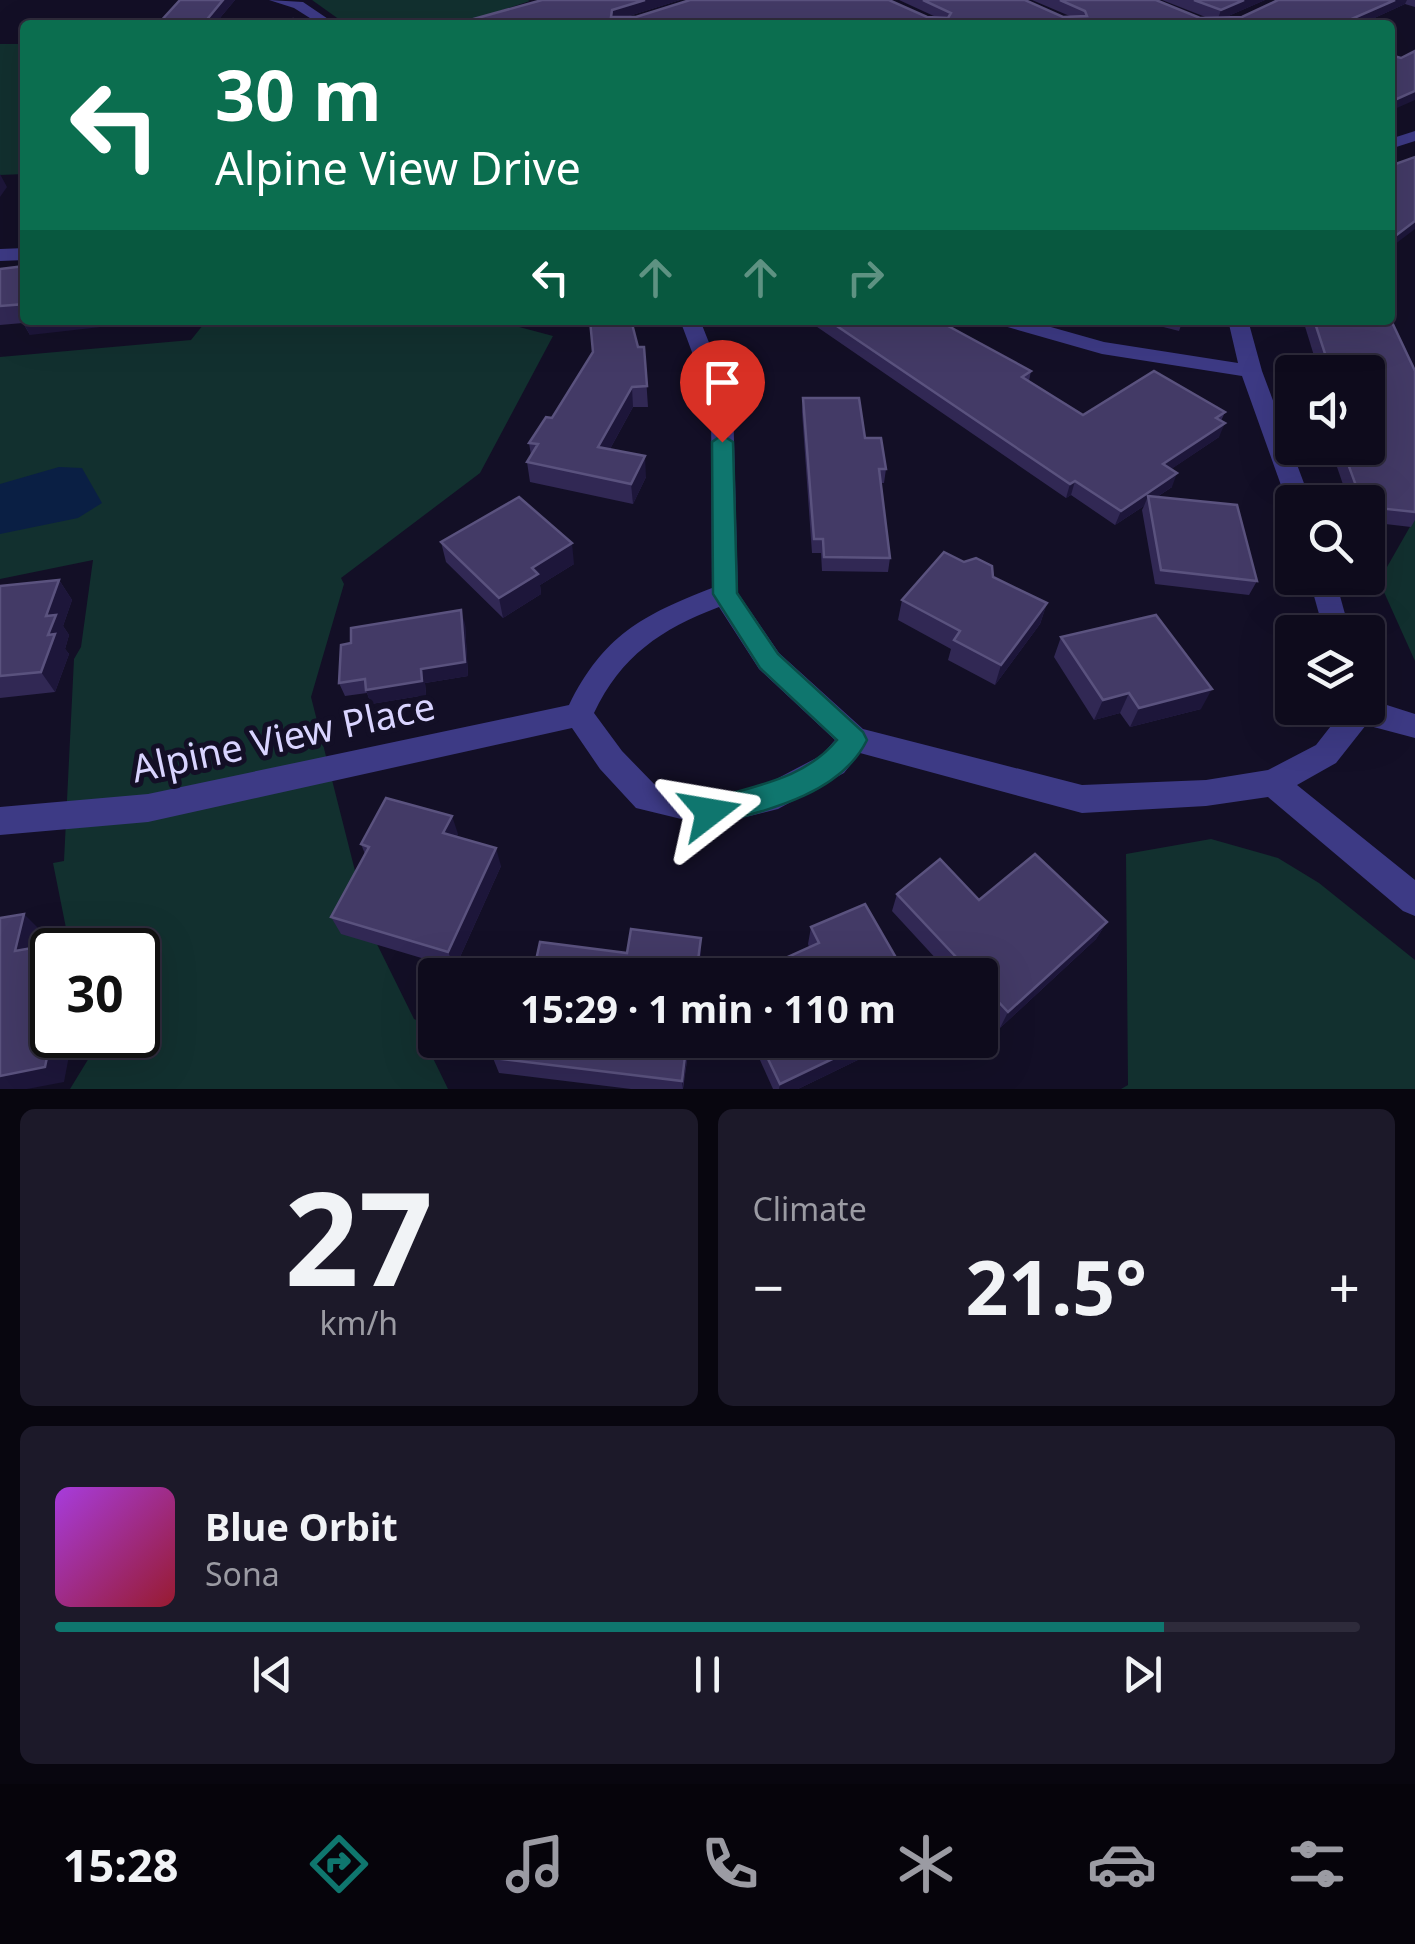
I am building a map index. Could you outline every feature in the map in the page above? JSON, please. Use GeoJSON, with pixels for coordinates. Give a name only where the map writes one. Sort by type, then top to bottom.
{"type":"FeatureCollection","features":[{"type":"Feature","properties":{"kind":"street"},"geometry":{"type":"LineString","coordinates":[[275,0],[298,5],[322,20]]}},
{"type":"Feature","properties":{"kind":"street"},"geometry":{"type":"LineString","coordinates":[[692,325],[722,403],[725,594],[769,661],[854,740],[1082,799],[1206,794],[1273,783],[1326,754],[1348,725]]}},
{"type":"Feature","properties":{"kind":"street"},"geometry":{"type":"LineString","coordinates":[[1022,325],[1102,348],[1251,371]]}},
{"type":"Feature","properties":{"kind":"street"},"geometry":{"type":"LineString","coordinates":[[1239,325],[1251,371],[1292,485]]}},
{"type":"Feature","properties":{"kind":"street"},"geometry":{"type":"LineString","coordinates":[[725,594],[662,617],[618,647],[590,689],[579,714],[611,760],[647,798],[710,812],[767,798],[833,764],[854,740]]}},
{"type":"Feature","properties":{"kind":"street","name":"Alpine View Place"},"geometry":{"type":"LineString","coordinates":[[0,821],[148,808],[579,714]]}},
{"type":"Feature","properties":{"kind":"street"},"geometry":{"type":"LineString","coordinates":[[1385,717],[1415,726]]}},
{"type":"Feature","properties":{"kind":"street"},"geometry":{"type":"LineString","coordinates":[[1273,783],[1415,900]]}},
{"type":"Feature","properties":{"kind":"green space"},"geometry":{"type":"Polygon","coordinates":[[[312,0],[530,1],[471,20],[340,20],[312,0]]]}},
{"type":"Feature","properties":{"kind":"green space"},"geometry":{"type":"Polygon","coordinates":[[[0,44],[20,44],[20,174],[0,175],[0,44]]]}},
{"type":"Feature","properties":{"kind":"green space"},"geometry":{"type":"Polygon","coordinates":[[[203,325],[512,325],[553,336],[480,473],[341,578],[344,584],[311,697],[370,930],[418,1021],[418,1058],[433,1058],[448,1089],[70,1089],[89,1058],[160,1058],[160,928],[66,928],[53,863],[64,861],[74,659],[81,647],[93,560],[0,579],[0,357],[191,340],[203,325]]]}},
{"type":"Feature","properties":{"kind":"green space"},"geometry":{"type":"Polygon","coordinates":[[[1415,518],[1415,661],[1385,594],[1385,570],[1415,518]]]}},
{"type":"Feature","properties":{"kind":"green space"},"geometry":{"type":"Polygon","coordinates":[[[1211,839],[1278,858],[1319,883],[1415,960],[1415,1089],[1121,1089],[1128,1085],[1126,854],[1211,839]]]}},
{"type":"Feature","properties":{"kind":"water"},"geometry":{"type":"Polygon","coordinates":[[[59,467],[82,468],[102,503],[78,518],[0,534],[0,484],[59,467]]]}},
{"type":"Feature","properties":{"kind":"building"},"geometry":{"type":"Polygon","coordinates":[[[180,0],[223,0],[206,20],[162,20],[180,0]]]}},
{"type":"Feature","properties":{"kind":"building"},"geometry":{"type":"Polygon","coordinates":[[[542,0],[645,0],[612,10],[611,17],[636,17],[690,0],[889,0],[927,17],[948,18],[951,13],[923,0],[1025,0],[1063,17],[1087,16],[1085,11],[1060,0],[1156,0],[1200,18],[1242,17],[1278,0],[1395,0],[1349,20],[470,20],[542,0]]]}},
{"type":"Feature","properties":{"kind":"building"},"geometry":{"type":"Polygon","coordinates":[[[1194,0],[1244,0],[1221,10],[1194,0]]]}},
{"type":"Feature","properties":{"kind":"building"},"geometry":{"type":"Polygon","coordinates":[[[1415,51],[1415,91],[1395,100],[1395,56],[1401,58],[1415,51]]]}},
{"type":"Feature","properties":{"kind":"building"},"geometry":{"type":"Polygon","coordinates":[[[1415,157],[1415,221],[1395,236],[1395,164],[1415,157]]]}},
{"type":"Feature","properties":{"kind":"building"},"geometry":{"type":"Polygon","coordinates":[[[20,267],[20,304],[0,306],[0,269],[20,267]]]}},
{"type":"Feature","properties":{"kind":"building"},"geometry":{"type":"Polygon","coordinates":[[[590,325],[632,325],[638,347],[644,347],[647,386],[632,387],[598,447],[645,456],[631,484],[527,462],[538,444],[529,443],[546,417],[552,418],[593,352],[590,325]]]}},
{"type":"Feature","properties":{"kind":"building"},"geometry":{"type":"Polygon","coordinates":[[[835,325],[946,325],[1031,371],[1022,377],[1083,415],[1154,371],[1225,412],[1216,418],[1225,423],[1163,464],[1177,473],[1121,511],[1075,481],[1070,484],[835,325]]]}},
{"type":"Feature","properties":{"kind":"building"},"geometry":{"type":"Polygon","coordinates":[[[1316,325],[1393,325],[1415,371],[1415,512],[1385,509],[1385,485],[1356,485],[1348,465],[1385,465],[1385,355],[1325,355],[1316,325]]]}},
{"type":"Feature","properties":{"kind":"building"},"geometry":{"type":"Polygon","coordinates":[[[803,398],[859,398],[865,438],[881,438],[886,469],[879,469],[890,558],[824,557],[823,539],[814,539],[803,398]]]}},
{"type":"Feature","properties":{"kind":"building"},"geometry":{"type":"Polygon","coordinates":[[[1148,496],[1237,505],[1257,581],[1161,570],[1148,496]]]}},
{"type":"Feature","properties":{"kind":"building"},"geometry":{"type":"Polygon","coordinates":[[[519,497],[572,543],[532,568],[538,574],[499,598],[441,542],[519,497]]]}},
{"type":"Feature","properties":{"kind":"building"},"geometry":{"type":"Polygon","coordinates":[[[944,552],[964,562],[976,558],[992,566],[993,577],[1047,603],[1001,665],[954,640],[960,631],[902,600],[944,552]]]}},
{"type":"Feature","properties":{"kind":"building"},"geometry":{"type":"Polygon","coordinates":[[[59,580],[46,616],[56,615],[48,635],[55,634],[41,672],[0,676],[0,586],[59,580]]]}},
{"type":"Feature","properties":{"kind":"building"},"geometry":{"type":"Polygon","coordinates":[[[461,610],[465,662],[421,669],[422,681],[366,690],[365,679],[339,683],[341,645],[351,643],[351,628],[461,610]]]}},
{"type":"Feature","properties":{"kind":"building"},"geometry":{"type":"Polygon","coordinates":[[[1156,615],[1212,689],[1139,708],[1129,693],[1103,700],[1061,637],[1156,615]]]}},
{"type":"Feature","properties":{"kind":"building"},"geometry":{"type":"Polygon","coordinates":[[[386,798],[452,816],[443,833],[496,848],[448,952],[331,917],[369,847],[361,844],[386,798]]]}},
{"type":"Feature","properties":{"kind":"building"},"geometry":{"type":"Polygon","coordinates":[[[1035,854],[1107,922],[1008,1012],[998,1001],[998,958],[957,958],[897,894],[940,859],[979,900],[1035,854]]]}},
{"type":"Feature","properties":{"kind":"building"},"geometry":{"type":"Polygon","coordinates":[[[865,904],[896,958],[786,958],[819,943],[811,927],[865,904]]]}},
{"type":"Feature","properties":{"kind":"building"},"geometry":{"type":"Polygon","coordinates":[[[24,914],[15,951],[30,948],[30,1058],[47,1058],[45,1067],[0,1076],[0,918],[24,914]]]}},
{"type":"Feature","properties":{"kind":"building"},"geometry":{"type":"Polygon","coordinates":[[[631,929],[701,938],[698,958],[537,958],[540,942],[627,953],[631,929]]]}},
{"type":"Feature","properties":{"kind":"building"},"geometry":{"type":"Polygon","coordinates":[[[493,1058],[685,1058],[682,1081],[493,1058]]]}},
{"type":"Feature","properties":{"kind":"building"},"geometry":{"type":"Polygon","coordinates":[[[768,1058],[834,1058],[780,1084],[768,1058]]]}},
{"type":"Feature","properties":{"kind":"route"},"geometry":{"type":"LineString","coordinates":[[710,812],[767,798],[833,764],[854,740],[769,661],[725,594],[722,442]]}}]}
